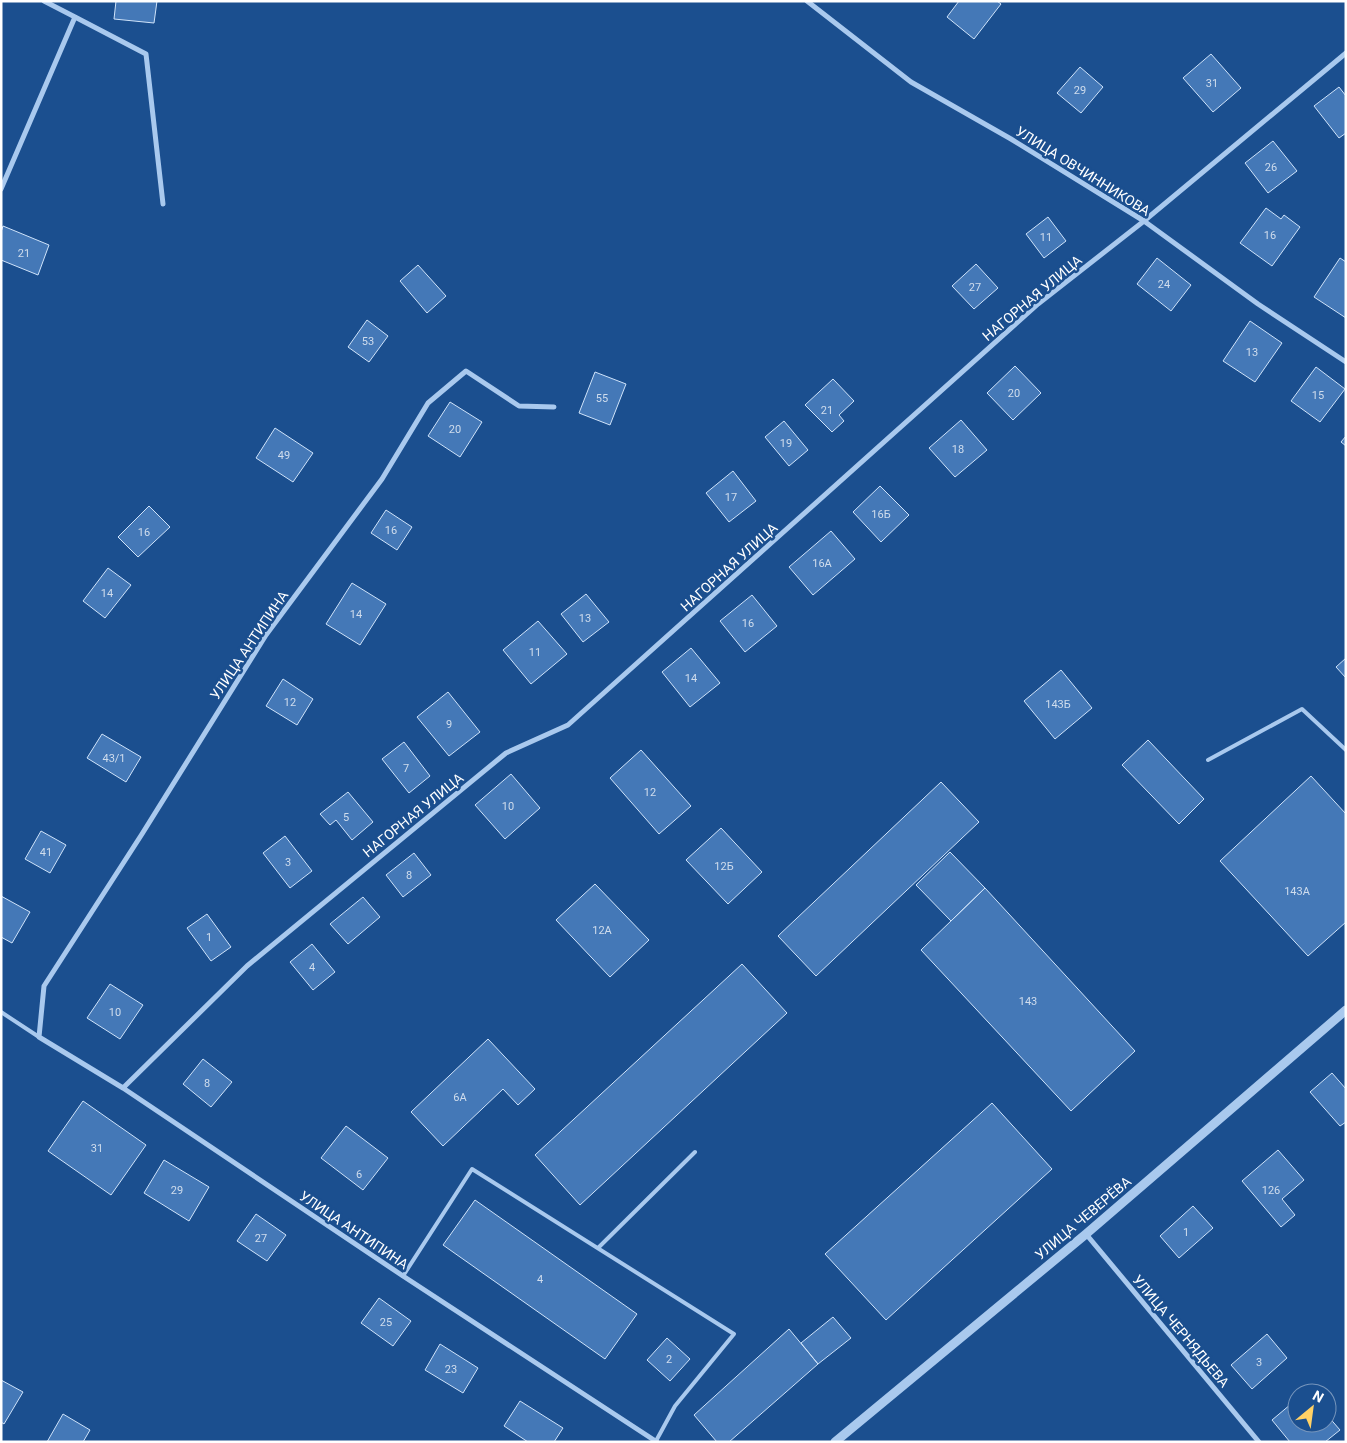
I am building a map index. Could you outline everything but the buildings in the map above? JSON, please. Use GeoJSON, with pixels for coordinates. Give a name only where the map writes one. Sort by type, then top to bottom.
{"type":"FeatureCollection","features":[{"type":"Feature","properties":{"kind":"street"},"geometry":{"type":"LineString","coordinates":[[44,1],[146,54],[163,204]]}},
{"type":"Feature","properties":{"kind":"street","name":"УЛИЦА ОВЧИННИКОВА"},"geometry":{"type":"LineString","coordinates":[[807,1],[911,82],[1010,138],[1144,221],[1258,304],[1346,362]]}},
{"type":"Feature","properties":{"kind":"street"},"geometry":{"type":"LineString","coordinates":[[1,190],[75,17]]}},
{"type":"Feature","properties":{"kind":"street","name":"НАГОРНАЯ УЛИЦА"},"geometry":{"type":"LineString","coordinates":[[123,1088],[247,966],[506,753],[568,726],[1038,304],[1144,221],[1346,53]]}},
{"type":"Feature","properties":{"kind":"street","name":"УЛИЦА АНТИПИНА"},"geometry":{"type":"LineString","coordinates":[[554,407],[519,406],[466,371],[428,403],[382,479],[266,635],[142,834],[44,986],[39,1037],[123,1088],[403,1276],[657,1441]]}},
{"type":"Feature","properties":{"kind":"street","name":"УЛИЦА ЧЕВЕРЁВА"},"geometry":{"type":"LineString","coordinates":[[835,1442],[1086,1234],[1346,1010]]}},
{"type":"Feature","properties":{"kind":"street","name":"УЛИЦА ЧЕРНЯДЬЕВА"},"geometry":{"type":"LineString","coordinates":[[1086,1234],[1259,1442]]}},
{"type":"Feature","properties":{"kind":"lane"},"geometry":{"type":"LineString","coordinates":[[1208,760],[1302,709],[1346,750]]}},
{"type":"Feature","properties":{"kind":"lane","name":"УЛИЦА АНТИПИНА"},"geometry":{"type":"LineString","coordinates":[[1,1012],[39,1037]]}},
{"type":"Feature","properties":{"kind":"lane"},"geometry":{"type":"LineString","coordinates":[[598,1248],[696,1152]]}},
{"type":"Feature","properties":{"kind":"lane"},"geometry":{"type":"LineString","coordinates":[[403,1276],[472,1169],[734,1334],[675,1406],[657,1441]]}}]}
